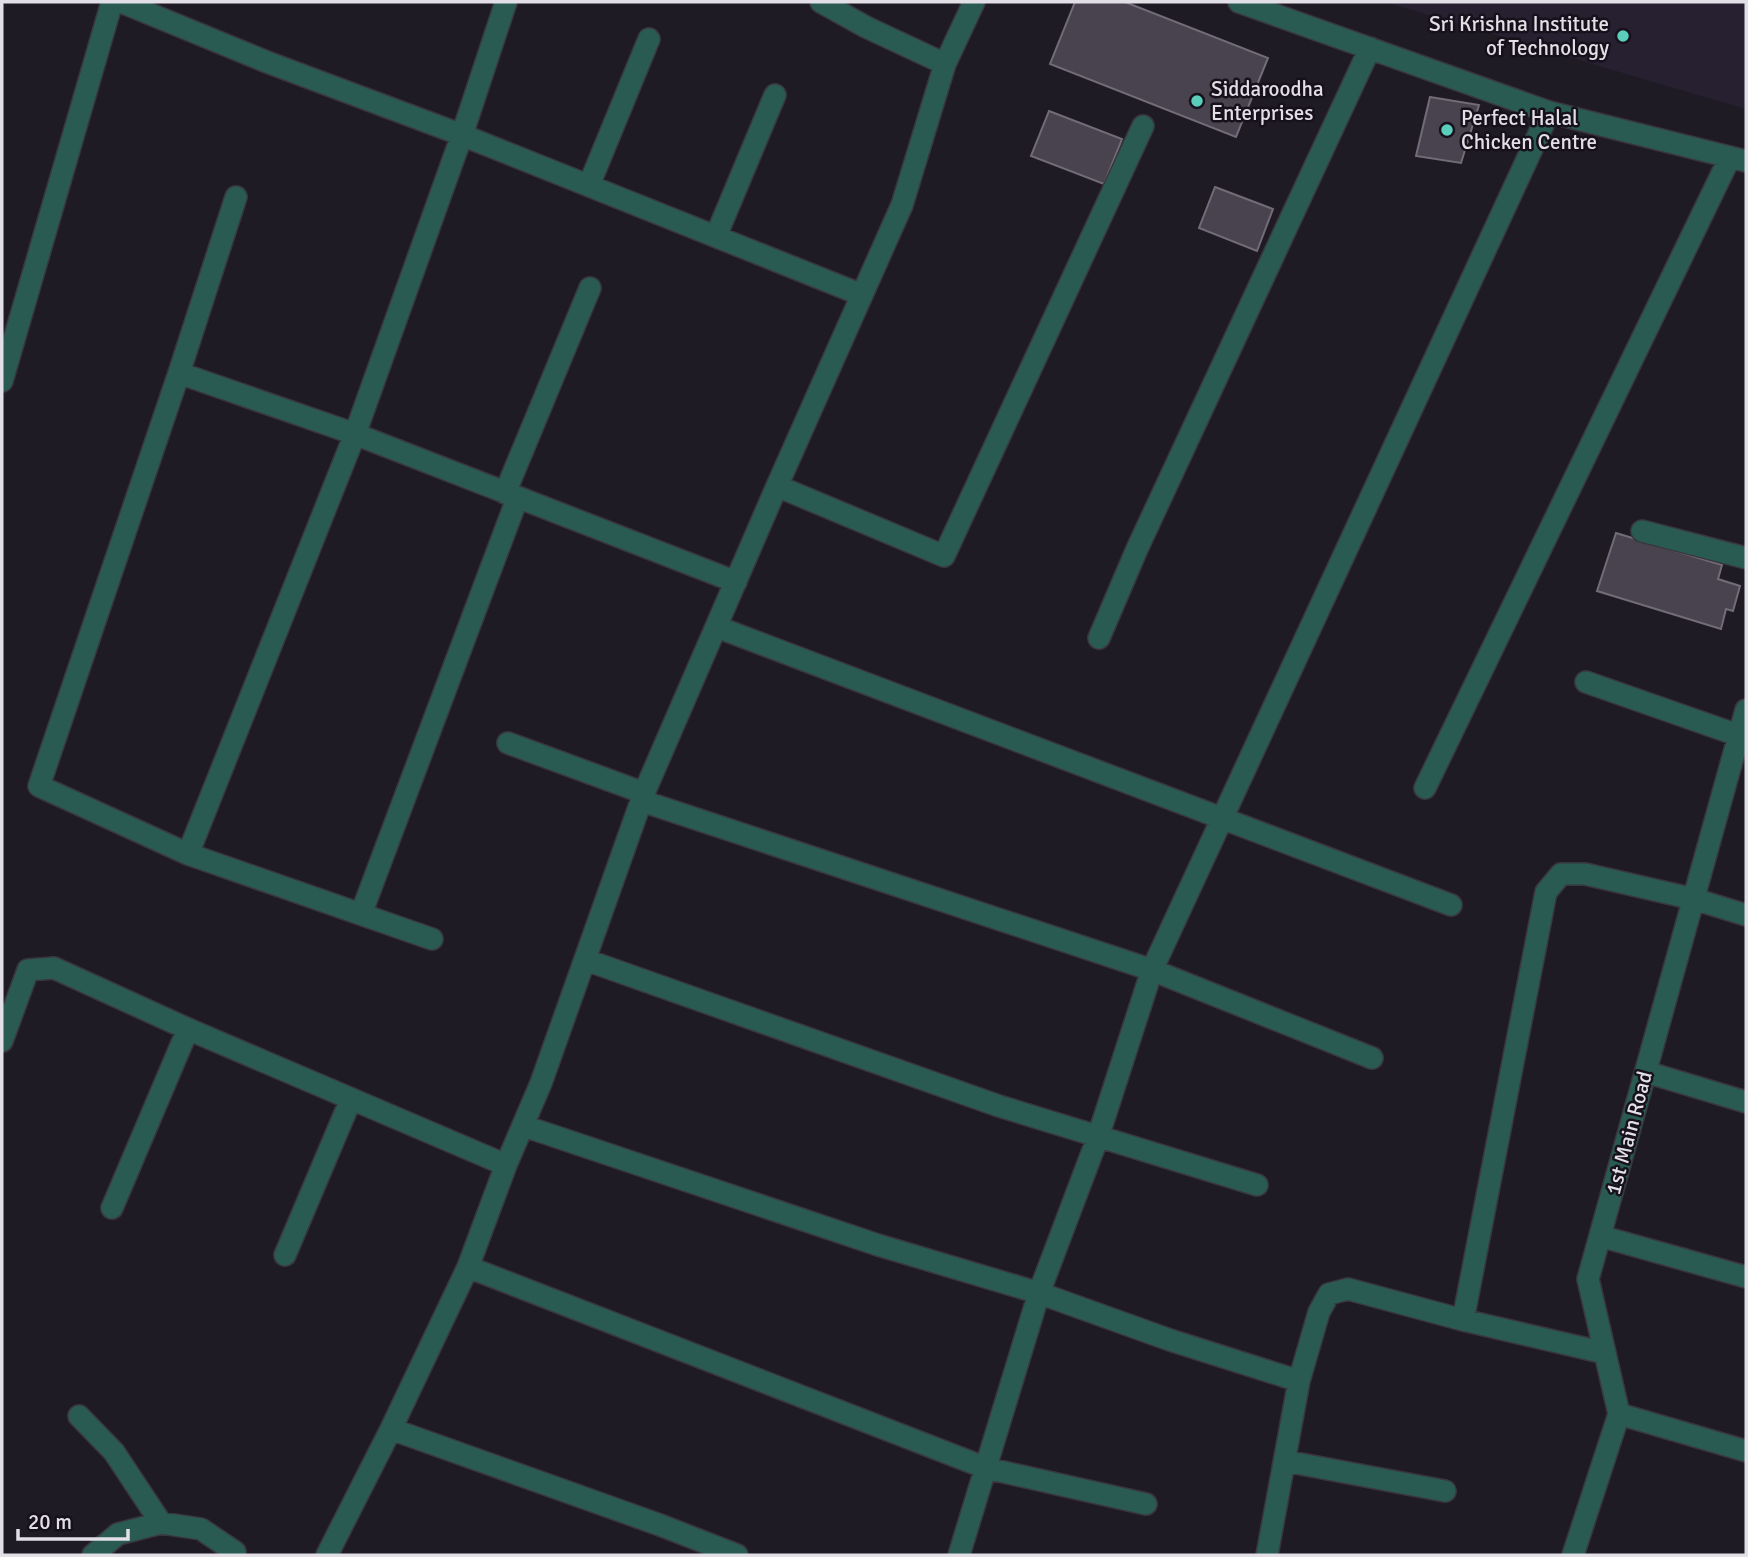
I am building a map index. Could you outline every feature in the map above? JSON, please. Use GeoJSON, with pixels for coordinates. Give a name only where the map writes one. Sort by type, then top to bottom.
{"type":"FeatureCollection","features":[{"type":"Feature","properties":{"kind":"street"},"geometry":{"type":"LineString","coordinates":[[2,381],[7,341],[112,2]]}},
{"type":"Feature","properties":{"kind":"street"},"geometry":{"type":"LineString","coordinates":[[121,2],[267,62],[462,135],[862,295]]}},
{"type":"Feature","properties":{"kind":"street"},"geometry":{"type":"LineString","coordinates":[[188,854],[355,434],[462,135],[506,2]]}},
{"type":"Feature","properties":{"kind":"street"},"geometry":{"type":"LineString","coordinates":[[821,2],[866,27],[945,64]]}},
{"type":"Feature","properties":{"kind":"street"},"geometry":{"type":"LineString","coordinates":[[327,1555],[468,1267],[586,960],[643,797],[902,205],[945,64],[974,2]]}},
{"type":"Feature","properties":{"kind":"street"},"geometry":{"type":"LineString","coordinates":[[1239,2],[1549,112],[1738,159],[1425,788]]}},
{"type":"Feature","properties":{"kind":"street"},"geometry":{"type":"LineString","coordinates":[[589,185],[649,39]]}},
{"type":"Feature","properties":{"kind":"street"},"geometry":{"type":"LineString","coordinates":[[1099,638],[1137,549],[1370,48]]}},
{"type":"Feature","properties":{"kind":"street"},"geometry":{"type":"LineString","coordinates":[[716,236],[775,95]]}},
{"type":"Feature","properties":{"kind":"street"},"geometry":{"type":"LineString","coordinates":[[959,1555],[1039,1293],[1098,1137],[1152,970],[1549,112]]}},
{"type":"Feature","properties":{"kind":"street"},"geometry":{"type":"LineString","coordinates":[[777,486],[944,556],[1143,126]]}},
{"type":"Feature","properties":{"kind":"street"},"geometry":{"type":"LineString","coordinates":[[236,197],[39,786],[188,854],[432,939]]}},
{"type":"Feature","properties":{"kind":"street"},"geometry":{"type":"LineString","coordinates":[[361,914],[511,496],[590,288]]}},
{"type":"Feature","properties":{"kind":"street"},"geometry":{"type":"LineString","coordinates":[[179,373],[355,434],[736,582]]}},
{"type":"Feature","properties":{"kind":"street"},"geometry":{"type":"LineString","coordinates":[[1642,531],[1746,558]]}},
{"type":"Feature","properties":{"kind":"street"},"geometry":{"type":"LineString","coordinates":[[717,627],[1451,905]]}},
{"type":"Feature","properties":{"kind":"street"},"geometry":{"type":"LineString","coordinates":[[1586,682],[1743,737]]}},
{"type":"Feature","properties":{"kind":"street","name":"1st Main Road"},"geometry":{"type":"LineString","coordinates":[[1619,1414],[1588,1279],[1694,900],[1743,737],[1746,710]]}},
{"type":"Feature","properties":{"kind":"street"},"geometry":{"type":"LineString","coordinates":[[508,743],[643,797],[1152,970],[1372,1058]]}},
{"type":"Feature","properties":{"kind":"street"},"geometry":{"type":"LineString","coordinates":[[1463,1320],[1546,892],[1560,874],[1584,874],[1746,915]]}},
{"type":"Feature","properties":{"kind":"street"},"geometry":{"type":"LineString","coordinates":[[586,960],[999,1106],[1257,1185]]}},
{"type":"Feature","properties":{"kind":"street"},"geometry":{"type":"LineString","coordinates":[[2,1041],[28,970],[54,968],[506,1165]]}},
{"type":"Feature","properties":{"kind":"street"},"geometry":{"type":"LineString","coordinates":[[113,1208],[188,1028]]}},
{"type":"Feature","properties":{"kind":"street"},"geometry":{"type":"LineString","coordinates":[[1646,1072],[1746,1101]]}},
{"type":"Feature","properties":{"kind":"street"},"geometry":{"type":"LineString","coordinates":[[285,1255],[351,1099]]}},
{"type":"Feature","properties":{"kind":"street"},"geometry":{"type":"LineString","coordinates":[[524,1126],[878,1245],[1039,1293],[1170,1340],[1299,1381]]}},
{"type":"Feature","properties":{"kind":"street"},"geometry":{"type":"LineString","coordinates":[[1600,1236],[1746,1277]]}},
{"type":"Feature","properties":{"kind":"street"},"geometry":{"type":"LineString","coordinates":[[468,1267],[986,1468],[1146,1504]]}},
{"type":"Feature","properties":{"kind":"street"},"geometry":{"type":"LineString","coordinates":[[1267,1555],[1299,1381],[1319,1312],[1329,1294],[1348,1290],[1605,1353]]}},
{"type":"Feature","properties":{"kind":"street"},"geometry":{"type":"LineString","coordinates":[[1573,1555],[1619,1414],[1746,1451]]}},
{"type":"Feature","properties":{"kind":"street"},"geometry":{"type":"LineString","coordinates":[[79,1416],[114,1452],[161,1523]]}},
{"type":"Feature","properties":{"kind":"street"},"geometry":{"type":"LineString","coordinates":[[391,1429],[737,1555]]}},
{"type":"Feature","properties":{"kind":"street"},"geometry":{"type":"LineString","coordinates":[[1285,1461],[1445,1491]]}},
{"type":"Feature","properties":{"kind":"street"},"geometry":{"type":"LineString","coordinates":[[93,1555],[118,1535],[161,1523],[201,1529],[235,1552]]}},
{"type":"Feature","properties":{"kind":"shaded area","name":"Sri Krishna Institute of Technology"},"geometry":{"type":"Polygon","coordinates":[[[1385,2],[1746,2],[1746,109],[1616,71],[1385,2]]]}},
{"type":"Feature","properties":{"kind":"building","name":"Siddaroodha Enterprises"},"geometry":{"type":"Polygon","coordinates":[[[1075,2],[1125,2],[1268,58],[1236,137],[1050,64],[1075,2]]]}},
{"type":"Feature","properties":{"kind":"building","name":"Siddaroodha Enterprises"},"geometry":{"type":"Polygon","coordinates":[[[1075,2],[1125,2],[1268,58],[1236,137],[1050,64],[1075,2]]]}},
{"type":"Feature","properties":{"kind":"building","name":"Perfect Halal Chicken Centre"},"geometry":{"type":"Polygon","coordinates":[[[1430,97],[1479,105],[1461,163],[1416,156],[1430,97]]]}},
{"type":"Feature","properties":{"kind":"building"},"geometry":{"type":"Polygon","coordinates":[[[1049,111],[1122,139],[1104,184],[1031,156],[1049,111]]]}},
{"type":"Feature","properties":{"kind":"building"},"geometry":{"type":"Polygon","coordinates":[[[1215,187],[1273,209],[1257,251],[1199,228],[1215,187]]]}},
{"type":"Feature","properties":{"kind":"building"},"geometry":{"type":"Polygon","coordinates":[[[1616,533],[1722,565],[1718,579],[1740,586],[1733,611],[1726,609],[1721,629],[1597,591],[1616,533]]]}},
{"type":"Feature","properties":{"kind":"place","name":"Sri Krishna Institute of Technology"},"geometry":{"type":"Point","coordinates":[1623,36]}},
{"type":"Feature","properties":{"kind":"place","name":"Siddaroodha Enterprises"},"geometry":{"type":"Point","coordinates":[1197,101]}},
{"type":"Feature","properties":{"kind":"place","name":"Perfect Halal Chicken Centre"},"geometry":{"type":"Point","coordinates":[1447,130]}}]}
